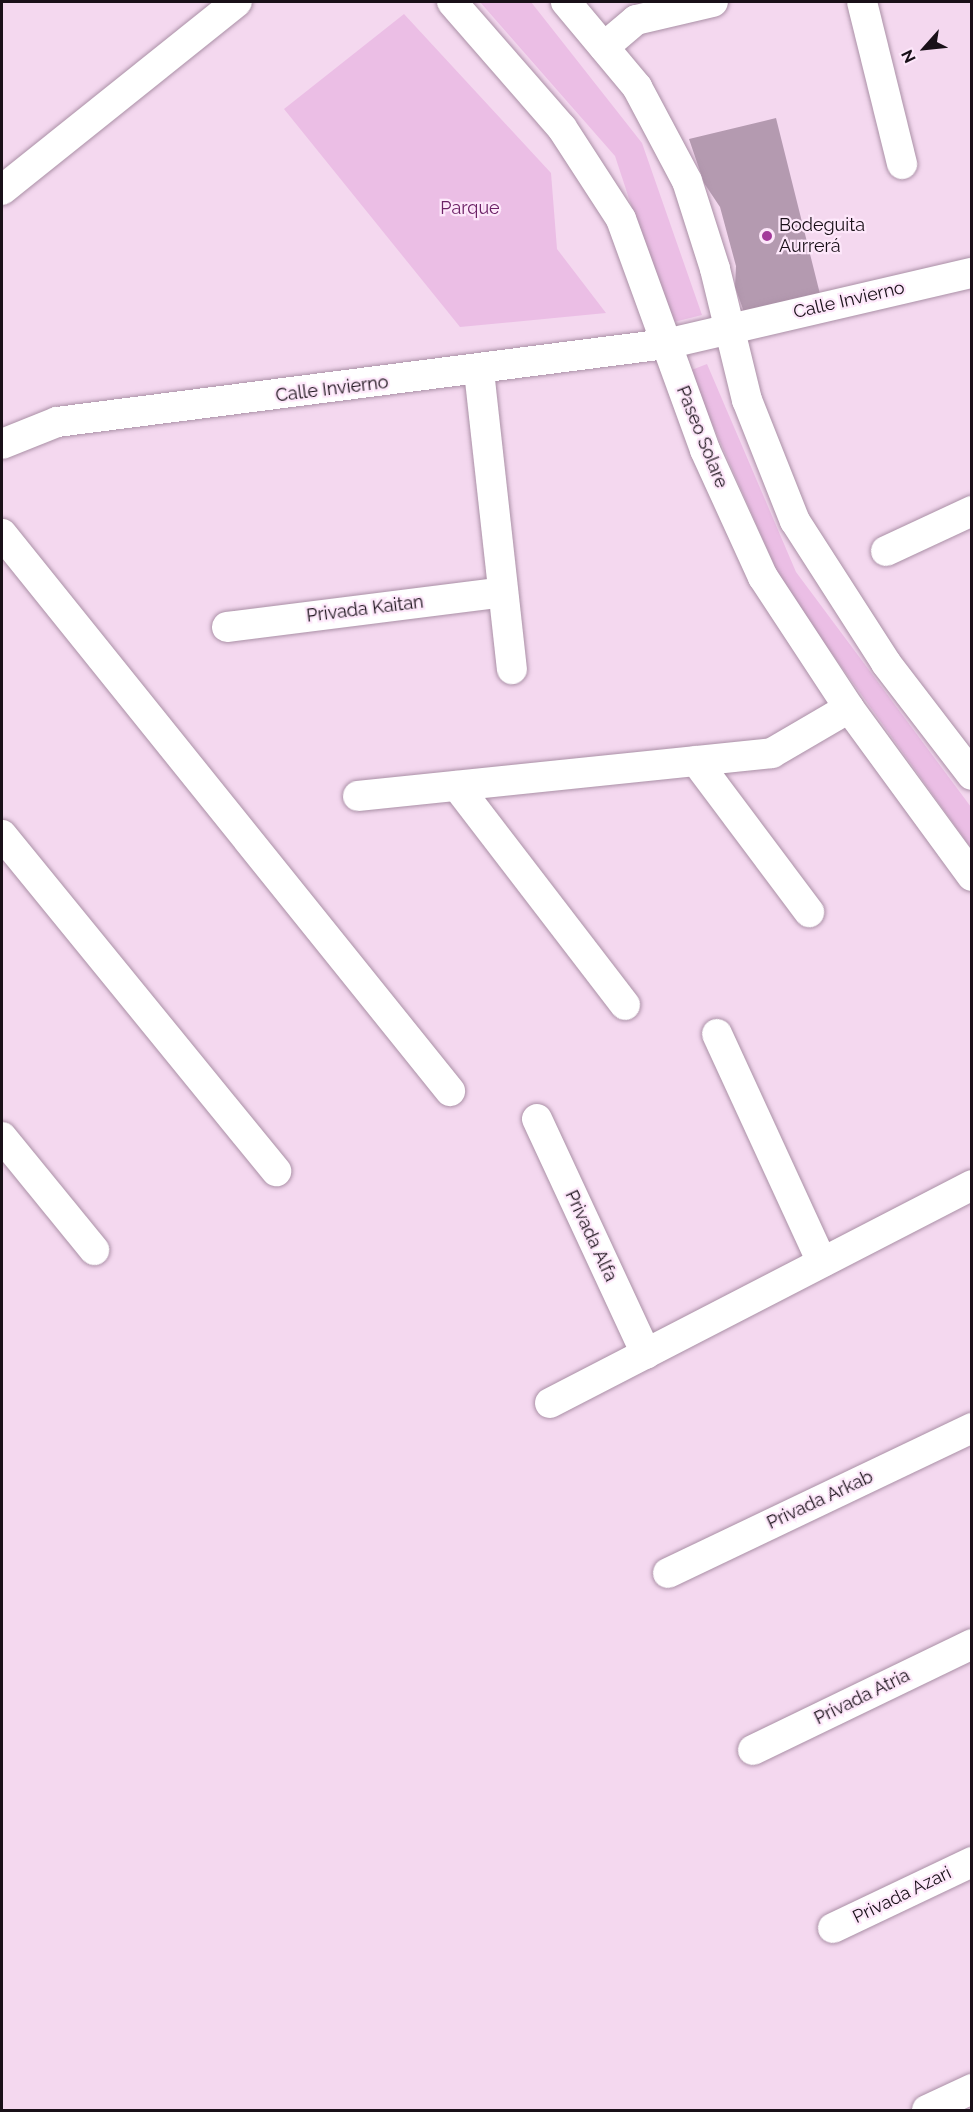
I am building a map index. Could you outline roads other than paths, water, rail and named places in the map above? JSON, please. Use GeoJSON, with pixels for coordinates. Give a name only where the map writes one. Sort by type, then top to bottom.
{"type":"FeatureCollection","features":[{"type":"Feature","properties":{"kind":"street"},"geometry":{"type":"LineString","coordinates":[[2,190],[237,2]]}},
{"type":"Feature","properties":{"kind":"street","name":"Paseo Solare"},"geometry":{"type":"LineString","coordinates":[[452,2],[562,128],[621,219],[705,450],[763,577],[849,708],[970,871]]}},
{"type":"Feature","properties":{"kind":"street"},"geometry":{"type":"LineString","coordinates":[[566,2],[637,87],[687,181],[715,269],[727,328],[747,400],[795,521],[886,663],[972,775]]}},
{"type":"Feature","properties":{"kind":"street"},"geometry":{"type":"LineString","coordinates":[[604,47],[636,20],[713,2]]}},
{"type":"Feature","properties":{"kind":"street"},"geometry":{"type":"LineString","coordinates":[[862,2],[902,164]]}},
{"type":"Feature","properties":{"kind":"street","name":"Calle Invierno"},"geometry":{"type":"LineString","coordinates":[[2,444],[57,422],[479,371],[666,344],[972,273]]}},
{"type":"Feature","properties":{"kind":"street"},"geometry":{"type":"LineString","coordinates":[[479,371],[512,669]]}},
{"type":"Feature","properties":{"kind":"street"},"geometry":{"type":"LineString","coordinates":[[886,551],[972,511]]}},
{"type":"Feature","properties":{"kind":"street"},"geometry":{"type":"LineString","coordinates":[[2,534],[450,1091]]}},
{"type":"Feature","properties":{"kind":"street","name":"Privada Kaitan"},"geometry":{"type":"LineString","coordinates":[[227,627],[503,592]]}},
{"type":"Feature","properties":{"kind":"street"},"geometry":{"type":"LineString","coordinates":[[358,796],[772,753],[849,708]]}},
{"type":"Feature","properties":{"kind":"street"},"geometry":{"type":"LineString","coordinates":[[696,761],[808,912]]}},
{"type":"Feature","properties":{"kind":"street"},"geometry":{"type":"LineString","coordinates":[[457,786],[625,1005]]}},
{"type":"Feature","properties":{"kind":"street"},"geometry":{"type":"LineString","coordinates":[[2,835],[276,1171]]}},
{"type":"Feature","properties":{"kind":"street"},"geometry":{"type":"LineString","coordinates":[[717,1034],[822,1262]]}},
{"type":"Feature","properties":{"kind":"street","name":"Privada Alfa"},"geometry":{"type":"LineString","coordinates":[[537,1119],[646,1354]]}},
{"type":"Feature","properties":{"kind":"street"},"geometry":{"type":"LineString","coordinates":[[2,1137],[94,1250]]}},
{"type":"Feature","properties":{"kind":"street"},"geometry":{"type":"LineString","coordinates":[[550,1403],[972,1185]]}},
{"type":"Feature","properties":{"kind":"street","name":"Privada Arkab"},"geometry":{"type":"LineString","coordinates":[[668,1573],[972,1428]]}},
{"type":"Feature","properties":{"kind":"street","name":"Privada Atria"},"geometry":{"type":"LineString","coordinates":[[753,1750],[972,1644]]}},
{"type":"Feature","properties":{"kind":"street","name":"Privada Azari"},"geometry":{"type":"LineString","coordinates":[[833,1928],[972,1862]]}},
{"type":"Feature","properties":{"kind":"street"},"geometry":{"type":"LineString","coordinates":[[927,2110],[972,2089]]}},
{"type":"Feature","properties":{"kind":"place","name":"Bodeguita Aurrerá"},"geometry":{"type":"Point","coordinates":[767,236]}},
{"type":"Feature","properties":{"kind":"park label","name":"Parque"},"geometry":{"type":"Point","coordinates":[470,208]}}]}
